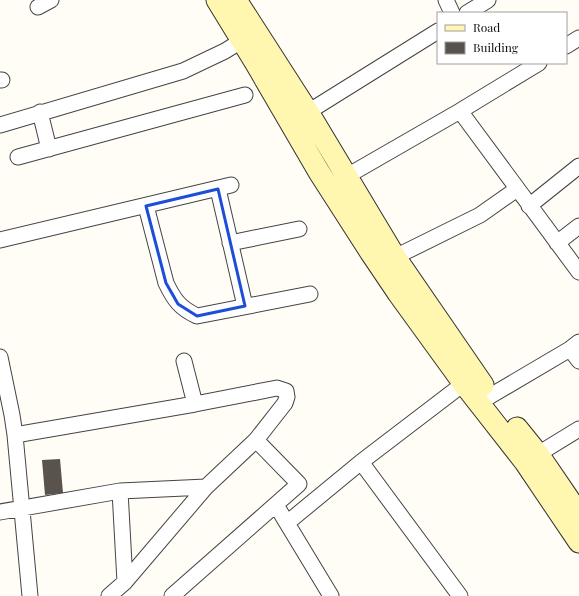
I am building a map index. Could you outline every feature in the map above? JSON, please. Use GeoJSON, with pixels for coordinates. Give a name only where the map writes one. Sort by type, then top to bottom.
{"type":"FeatureCollection","features":[{"type":"Feature","properties":{"kind":"street"},"geometry":{"type":"LineString","coordinates":[[38,7],[51,0]]}},
{"type":"Feature","properties":{"kind":"street"},"geometry":{"type":"LineString","coordinates":[[217,0],[319,172],[398,293],[470,379],[532,458],[579,514]]}},
{"type":"Feature","properties":{"kind":"street"},"geometry":{"type":"LineString","coordinates":[[236,0],[308,112],[395,258],[470,379]]}},
{"type":"Feature","properties":{"kind":"street"},"geometry":{"type":"LineString","coordinates":[[446,0],[452,12]]}},
{"type":"Feature","properties":{"kind":"street"},"geometry":{"type":"LineString","coordinates":[[469,12],[488,0]]}},
{"type":"Feature","properties":{"kind":"street"},"geometry":{"type":"LineString","coordinates":[[308,112],[437,32]]}},
{"type":"Feature","properties":{"kind":"street"},"geometry":{"type":"LineString","coordinates":[[567,45],[579,38]]}},
{"type":"Feature","properties":{"kind":"street"},"geometry":{"type":"LineString","coordinates":[[0,125],[180,72],[226,51],[241,41]]}},
{"type":"Feature","properties":{"kind":"street"},"geometry":{"type":"LineString","coordinates":[[347,176],[460,112],[537,64]]}},
{"type":"Feature","properties":{"kind":"street"},"geometry":{"type":"LineString","coordinates":[[18,157],[246,95]]}},
{"type":"Feature","properties":{"kind":"street"},"geometry":{"type":"LineString","coordinates":[[40,112],[49,149]]}},
{"type":"Feature","properties":{"kind":"street"},"geometry":{"type":"LineString","coordinates":[[460,112],[579,272]]}},
{"type":"Feature","properties":{"kind":"street"},"geometry":{"type":"LineString","coordinates":[[529,206],[579,166]]}},
{"type":"Feature","properties":{"kind":"street"},"geometry":{"type":"LineString","coordinates":[[0,240],[224,187],[230,243],[245,306]]}},
{"type":"Feature","properties":{"kind":"street"},"geometry":{"type":"LineString","coordinates":[[395,258],[480,215],[517,189]]}},
{"type":"Feature","properties":{"kind":"street"},"geometry":{"type":"LineString","coordinates":[[146,206],[166,283],[171,294],[178,304],[197,316],[310,294]]}},
{"type":"Feature","properties":{"kind":"street"},"geometry":{"type":"LineString","coordinates":[[557,243],[579,226]]}},
{"type":"Feature","properties":{"kind":"street"},"geometry":{"type":"LineString","coordinates":[[230,243],[299,229]]}},
{"type":"Feature","properties":{"kind":"street"},"geometry":{"type":"LineString","coordinates":[[485,399],[576,350]]}},
{"type":"Feature","properties":{"kind":"street"},"geometry":{"type":"LineString","coordinates":[[0,357],[6,416],[15,434],[30,596]]}},
{"type":"Feature","properties":{"kind":"street"},"geometry":{"type":"LineString","coordinates":[[184,361],[195,404]]}},
{"type":"Feature","properties":{"kind":"street"},"geometry":{"type":"LineString","coordinates":[[287,524],[361,462],[470,379]]}},
{"type":"Feature","properties":{"kind":"street"},"geometry":{"type":"LineString","coordinates":[[15,434],[195,404],[277,388],[286,391],[288,397],[285,404],[256,440],[206,487],[125,582],[109,596]]}},
{"type":"Feature","properties":{"kind":"street"},"geometry":{"type":"LineString","coordinates":[[532,458],[579,429]]}},
{"type":"Feature","properties":{"kind":"street"},"geometry":{"type":"LineString","coordinates":[[172,596],[299,484],[256,440]]}},
{"type":"Feature","properties":{"kind":"street"},"geometry":{"type":"LineString","coordinates":[[532,458],[579,542]]}},
{"type":"Feature","properties":{"kind":"street"},"geometry":{"type":"LineString","coordinates":[[361,462],[460,596]]}},
{"type":"Feature","properties":{"kind":"street"},"geometry":{"type":"LineString","coordinates":[[0,512],[21,510],[120,491],[206,487]]}},
{"type":"Feature","properties":{"kind":"street"},"geometry":{"type":"LineString","coordinates":[[120,491],[125,582]]}},
{"type":"Feature","properties":{"kind":"street"},"geometry":{"type":"LineString","coordinates":[[276,505],[331,596]]}},
{"type":"Feature","properties":{"kind":"highlighted area"},"geometry":{"type":"Polygon","coordinates":[[[218,189],[245,306],[197,316],[178,304],[166,283],[146,206],[218,189]]]}},
{"type":"Feature","properties":{"kind":"building"},"geometry":{"type":"Polygon","coordinates":[[[60,459],[63,493],[45,495],[42,460],[60,459]]]}}]}
